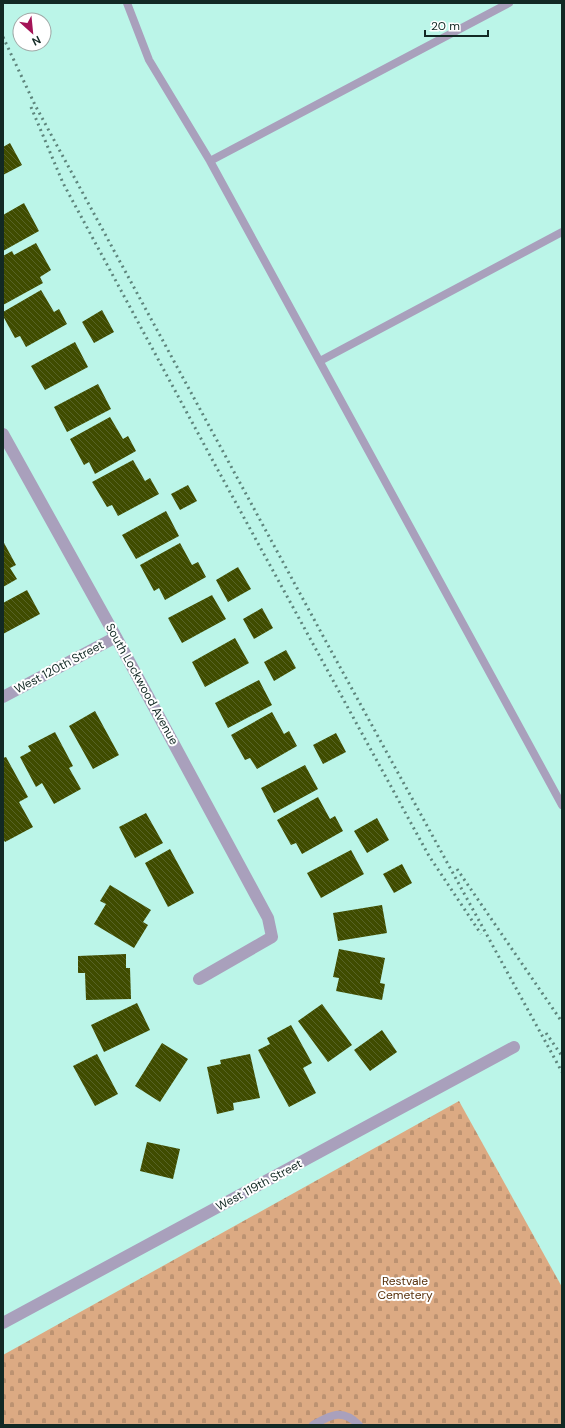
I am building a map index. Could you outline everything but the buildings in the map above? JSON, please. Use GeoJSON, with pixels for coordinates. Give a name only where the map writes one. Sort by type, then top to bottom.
{"type":"FeatureCollection","features":[{"type":"Feature","properties":{"kind":"street","name":"South Lockwood Avenue"},"geometry":{"type":"LineString","coordinates":[[3,434],[116,637],[268,918],[272,937],[199,979]]}},
{"type":"Feature","properties":{"kind":"street","name":"West 120th Street"},"geometry":{"type":"LineString","coordinates":[[3,697],[116,637]]}},
{"type":"Feature","properties":{"kind":"street","name":"West 119th Street"},"geometry":{"type":"LineString","coordinates":[[3,1323],[514,1047]]}},
{"type":"Feature","properties":{"kind":"lane"},"geometry":{"type":"LineString","coordinates":[[127,3],[149,60],[210,161],[562,805]]}},
{"type":"Feature","properties":{"kind":"lane"},"geometry":{"type":"LineString","coordinates":[[210,161],[509,3]]}},
{"type":"Feature","properties":{"kind":"lane"},"geometry":{"type":"LineString","coordinates":[[320,361],[562,232]]}},
{"type":"Feature","properties":{"kind":"lane"},"geometry":{"type":"LineString","coordinates":[[313,1425],[333,1414],[346,1416],[359,1425]]}},
{"type":"Feature","properties":{"kind":"green space","name":"Restvale Cemetery"},"geometry":{"type":"Polygon","coordinates":[[[459,1101],[562,1287],[562,1425],[3,1425],[3,1355],[459,1101]]]}},
{"type":"Feature","properties":{"kind":"railway"},"geometry":{"type":"LineString","coordinates":[[3,37],[35,105],[329,647],[562,1072]]}},
{"type":"Feature","properties":{"kind":"railway"},"geometry":{"type":"LineString","coordinates":[[31,107],[63,183],[213,461],[429,856],[481,934]]}},
{"type":"Feature","properties":{"kind":"railway"},"geometry":{"type":"LineString","coordinates":[[457,869],[562,1022]]}},
{"type":"Feature","properties":{"kind":"railway"},"geometry":{"type":"LineString","coordinates":[[546,1033],[562,1056]]}}]}
